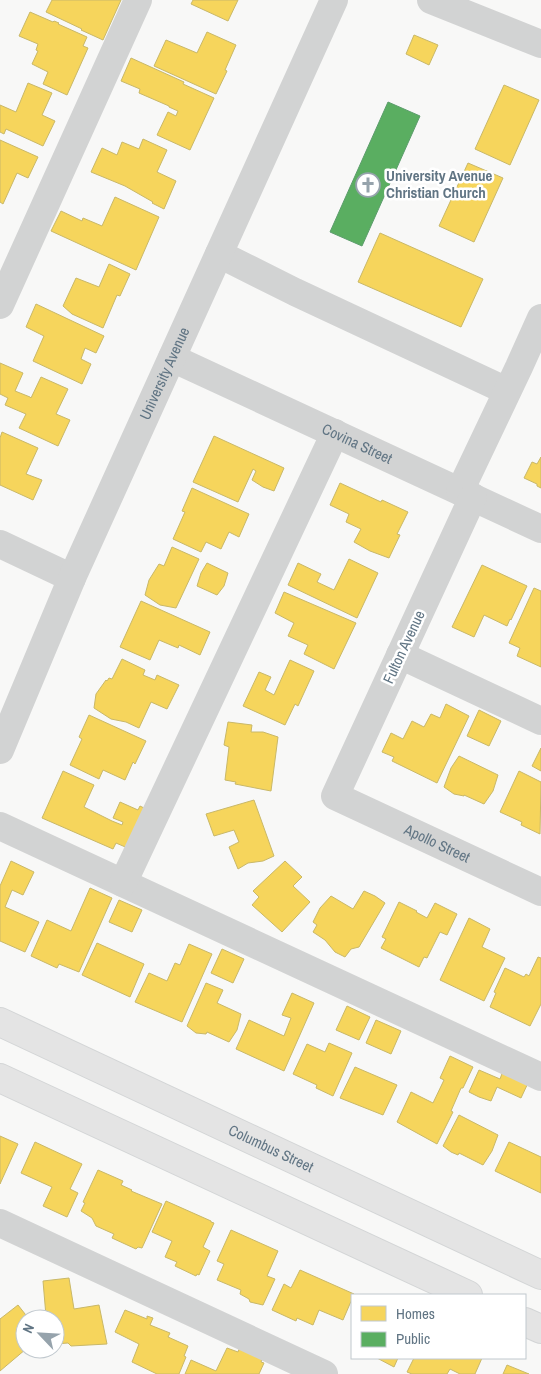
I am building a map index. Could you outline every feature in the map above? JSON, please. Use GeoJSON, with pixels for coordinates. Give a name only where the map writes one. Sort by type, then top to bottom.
{"type":"FeatureCollection","features":[{"type":"Feature","properties":{"kind":"main road","name":"Columbus Street"},"geometry":{"type":"LineString","coordinates":[[0,1022],[541,1275]]}},
{"type":"Feature","properties":{"kind":"main road"},"geometry":{"type":"LineString","coordinates":[[0,1078],[466,1294]]}},
{"type":"Feature","properties":{"kind":"main road"},"geometry":{"type":"LineString","coordinates":[[526,1322],[541,1329]]}},
{"type":"Feature","properties":{"kind":"street"},"geometry":{"type":"LineString","coordinates":[[0,305],[138,0]]}},
{"type":"Feature","properties":{"kind":"street","name":"University Avenue"},"geometry":{"type":"LineString","coordinates":[[3,735],[72,578],[334,0]]}},
{"type":"Feature","properties":{"kind":"street"},"geometry":{"type":"LineString","coordinates":[[431,0],[541,44]]}},
{"type":"Feature","properties":{"kind":"street"},"geometry":{"type":"LineString","coordinates":[[219,254],[295,292],[507,391]]}},
{"type":"Feature","properties":{"kind":"street","name":"Fulton Avenue"},"geometry":{"type":"LineString","coordinates":[[334,796],[400,655],[507,391],[541,318]]}},
{"type":"Feature","properties":{"kind":"street","name":"Covina Street"},"geometry":{"type":"LineString","coordinates":[[172,358],[541,529]]}},
{"type":"Feature","properties":{"kind":"street"},"geometry":{"type":"LineString","coordinates":[[123,883],[335,433]]}},
{"type":"Feature","properties":{"kind":"street"},"geometry":{"type":"LineString","coordinates":[[0,544],[72,578]]}},
{"type":"Feature","properties":{"kind":"street"},"geometry":{"type":"LineString","coordinates":[[400,655],[541,721]]}},
{"type":"Feature","properties":{"kind":"street","name":"Apollo Street"},"geometry":{"type":"LineString","coordinates":[[334,796],[541,892]]}},
{"type":"Feature","properties":{"kind":"street"},"geometry":{"type":"LineString","coordinates":[[0,826],[541,1077]]}},
{"type":"Feature","properties":{"kind":"street"},"geometry":{"type":"LineString","coordinates":[[0,1223],[324,1374]]}},
{"type":"Feature","properties":{"kind":"building: Homes"},"geometry":{"type":"Polygon","coordinates":[[[52,0],[121,0],[103,40],[46,12],[52,0]]]}},
{"type":"Feature","properties":{"kind":"building: Homes"},"geometry":{"type":"Polygon","coordinates":[[[193,0],[238,0],[228,21],[191,4],[193,0]]]}},
{"type":"Feature","properties":{"kind":"building: Homes"},"geometry":{"type":"Polygon","coordinates":[[[30,12],[59,23],[87,37],[83,46],[88,48],[67,95],[43,84],[48,72],[32,64],[38,51],[36,50],[38,44],[19,36],[30,12]]]}},
{"type":"Feature","properties":{"kind":"building: Homes"},"geometry":{"type":"Polygon","coordinates":[[[207,32],[236,45],[216,94],[154,66],[166,40],[197,53],[207,32]]]}},
{"type":"Feature","properties":{"kind":"building: Homes"},"geometry":{"type":"Polygon","coordinates":[[[414,35],[438,45],[429,65],[406,54],[414,35]]]}},
{"type":"Feature","properties":{"kind":"building: Homes"},"geometry":{"type":"Polygon","coordinates":[[[131,58],[214,98],[190,150],[157,135],[168,112],[176,116],[178,111],[139,93],[140,89],[121,81],[131,58]]]}},
{"type":"Feature","properties":{"kind":"building: Homes"},"geometry":{"type":"Polygon","coordinates":[[[28,83],[52,93],[42,115],[55,121],[43,146],[6,129],[4,134],[0,132],[0,105],[16,112],[28,83]]]}},
{"type":"Feature","properties":{"kind":"building: Homes"},"geometry":{"type":"Polygon","coordinates":[[[504,85],[539,100],[510,165],[475,149],[504,85]]]}},
{"type":"Feature","properties":{"kind":"building: Homes"},"geometry":{"type":"Polygon","coordinates":[[[143,139],[167,150],[157,172],[176,181],[164,209],[125,186],[91,172],[102,148],[117,155],[122,142],[139,149],[143,139]]]}},
{"type":"Feature","properties":{"kind":"building: Homes"},"geometry":{"type":"Polygon","coordinates":[[[0,140],[38,157],[28,178],[17,173],[3,204],[0,202],[0,140]]]}},
{"type":"Feature","properties":{"kind":"building: Homes"},"geometry":{"type":"Polygon","coordinates":[[[468,163],[503,178],[474,242],[439,226],[468,163]]]}},
{"type":"Feature","properties":{"kind":"building: Homes"},"geometry":{"type":"Polygon","coordinates":[[[115,197],[159,217],[136,270],[51,231],[61,211],[82,221],[83,218],[102,226],[115,197]]]}},
{"type":"Feature","properties":{"kind":"building: Homes"},"geometry":{"type":"Polygon","coordinates":[[[380,233],[483,279],[461,327],[358,282],[380,233]]]}},
{"type":"Feature","properties":{"kind":"building: Homes"},"geometry":{"type":"Polygon","coordinates":[[[109,264],[130,274],[120,296],[117,295],[103,328],[72,314],[63,306],[76,278],[99,287],[109,264]]]}},
{"type":"Feature","properties":{"kind":"building: Homes"},"geometry":{"type":"Polygon","coordinates":[[[36,304],[104,336],[96,353],[85,348],[81,359],[91,364],[82,384],[33,361],[44,336],[26,327],[36,304]]]}},
{"type":"Feature","properties":{"kind":"building: Homes"},"geometry":{"type":"Polygon","coordinates":[[[0,363],[23,373],[15,391],[31,398],[41,377],[68,389],[56,414],[70,420],[58,446],[19,428],[26,414],[5,405],[8,398],[0,394],[0,363]]]}},
{"type":"Feature","properties":{"kind":"building: Homes"},"geometry":{"type":"Polygon","coordinates":[[[2,432],[38,448],[26,474],[42,480],[33,500],[0,485],[0,438],[2,432]]]}},
{"type":"Feature","properties":{"kind":"building: Homes"},"geometry":{"type":"Polygon","coordinates":[[[214,436],[284,468],[274,491],[252,480],[256,471],[253,469],[238,502],[193,482],[214,436]]]}},
{"type":"Feature","properties":{"kind":"building: Homes"},"geometry":{"type":"Polygon","coordinates":[[[541,457],[541,488],[524,478],[532,462],[537,464],[541,457]]]}},
{"type":"Feature","properties":{"kind":"building: Homes"},"geometry":{"type":"Polygon","coordinates":[[[340,483],[408,512],[397,534],[400,535],[389,558],[370,551],[354,542],[361,529],[346,522],[349,514],[330,505],[340,483]]]}},
{"type":"Feature","properties":{"kind":"building: Homes"},"geometry":{"type":"Polygon","coordinates":[[[192,488],[249,514],[239,537],[229,532],[221,549],[206,542],[201,552],[173,539],[185,512],[182,511],[192,488]]]}},
{"type":"Feature","properties":{"kind":"building: Homes"},"geometry":{"type":"Polygon","coordinates":[[[172,547],[199,559],[176,608],[160,605],[145,595],[149,580],[159,564],[164,566],[172,547]]]}},
{"type":"Feature","properties":{"kind":"building: Homes"},"geometry":{"type":"Polygon","coordinates":[[[349,559],[378,573],[357,618],[288,585],[298,563],[321,574],[317,582],[334,590],[349,559]]]}},
{"type":"Feature","properties":{"kind":"building: Homes"},"geometry":{"type":"Polygon","coordinates":[[[207,563],[228,573],[224,586],[217,595],[197,586],[201,573],[207,563]]]}},
{"type":"Feature","properties":{"kind":"building: Homes"},"geometry":{"type":"Polygon","coordinates":[[[482,565],[527,586],[507,626],[484,615],[474,637],[452,627],[482,565]]]}},
{"type":"Feature","properties":{"kind":"building: Homes"},"geometry":{"type":"Polygon","coordinates":[[[534,588],[541,591],[541,667],[517,656],[520,648],[509,643],[534,588]]]}},
{"type":"Feature","properties":{"kind":"building: Homes"},"geometry":{"type":"Polygon","coordinates":[[[284,592],[356,623],[334,669],[304,654],[308,645],[288,636],[294,623],[275,613],[284,592]]]}},
{"type":"Feature","properties":{"kind":"building: Homes"},"geometry":{"type":"Polygon","coordinates":[[[141,601],[210,632],[200,655],[179,645],[178,648],[159,640],[150,660],[120,647],[141,601]]]}},
{"type":"Feature","properties":{"kind":"building: Homes"},"geometry":{"type":"Polygon","coordinates":[[[122,659],[145,670],[143,675],[155,680],[157,675],[179,685],[167,709],[151,702],[139,728],[126,722],[111,719],[94,708],[96,694],[106,680],[112,679],[122,659]]]}},
{"type":"Feature","properties":{"kind":"building: Homes"},"geometry":{"type":"Polygon","coordinates":[[[290,660],[314,671],[298,706],[295,704],[285,725],[243,706],[259,672],[271,677],[265,690],[274,695],[290,660]]]}},
{"type":"Feature","properties":{"kind":"building: Homes"},"geometry":{"type":"Polygon","coordinates":[[[446,704],[469,716],[437,783],[392,761],[394,757],[382,752],[391,733],[403,739],[412,721],[424,727],[431,714],[440,718],[446,704]]]}},
{"type":"Feature","properties":{"kind":"building: Homes"},"geometry":{"type":"Polygon","coordinates":[[[479,710],[501,721],[489,746],[467,736],[479,710]]]}},
{"type":"Feature","properties":{"kind":"building: Homes"},"geometry":{"type":"Polygon","coordinates":[[[89,715],[146,741],[125,780],[103,770],[99,779],[70,765],[82,739],[79,737],[89,715]]]}},
{"type":"Feature","properties":{"kind":"building: Homes"},"geometry":{"type":"Polygon","coordinates":[[[228,722],[252,725],[251,732],[263,732],[278,737],[271,791],[235,784],[236,782],[225,780],[229,747],[224,745],[228,722]]]}},
{"type":"Feature","properties":{"kind":"building: Homes"},"geometry":{"type":"Polygon","coordinates":[[[541,748],[541,771],[532,766],[541,748]]]}},
{"type":"Feature","properties":{"kind":"building: Homes"},"geometry":{"type":"Polygon","coordinates":[[[459,756],[498,775],[493,791],[484,804],[464,795],[454,794],[444,787],[451,768],[459,756]]]}},
{"type":"Feature","properties":{"kind":"building: Homes"},"geometry":{"type":"Polygon","coordinates":[[[63,771],[94,785],[84,807],[112,821],[122,825],[123,822],[113,818],[120,802],[138,810],[140,806],[148,810],[130,849],[116,843],[113,849],[42,818],[63,771]]]}},
{"type":"Feature","properties":{"kind":"building: Homes"},"geometry":{"type":"Polygon","coordinates":[[[519,771],[541,782],[540,834],[521,825],[522,822],[500,812],[519,771]]]}},
{"type":"Feature","properties":{"kind":"building: Homes"},"geometry":{"type":"Polygon","coordinates":[[[254,800],[274,856],[263,861],[248,863],[238,869],[229,847],[239,842],[234,830],[214,836],[206,814],[254,800]]]}},
{"type":"Feature","properties":{"kind":"building: Homes"},"geometry":{"type":"Polygon","coordinates":[[[11,861],[34,872],[23,895],[12,890],[5,907],[39,922],[25,952],[0,941],[0,886],[11,861]]]}},
{"type":"Feature","properties":{"kind":"building: Homes"},"geometry":{"type":"Polygon","coordinates":[[[285,861],[302,877],[293,886],[310,902],[282,932],[252,905],[259,897],[253,891],[285,861]]]}},
{"type":"Feature","properties":{"kind":"building: Homes"},"geometry":{"type":"Polygon","coordinates":[[[90,888],[112,898],[79,972],[59,964],[57,968],[31,956],[47,920],[71,931],[90,888]]]}},
{"type":"Feature","properties":{"kind":"building: Homes"},"geometry":{"type":"Polygon","coordinates":[[[364,891],[385,903],[359,947],[351,949],[345,957],[335,952],[325,940],[313,932],[317,925],[313,922],[320,908],[331,896],[353,909],[364,891]]]}},
{"type":"Feature","properties":{"kind":"building: Homes"},"geometry":{"type":"Polygon","coordinates":[[[119,900],[142,910],[132,932],[109,922],[119,900]]]}},
{"type":"Feature","properties":{"kind":"building: Homes"},"geometry":{"type":"Polygon","coordinates":[[[399,902],[427,918],[435,903],[457,914],[447,935],[440,932],[427,958],[424,957],[419,967],[381,948],[386,939],[382,937],[399,902]]]}},
{"type":"Feature","properties":{"kind":"building: Homes"},"geometry":{"type":"Polygon","coordinates":[[[469,918],[490,929],[482,947],[505,958],[484,1001],[440,980],[469,918]]]}},
{"type":"Feature","properties":{"kind":"building: Homes"},"geometry":{"type":"Polygon","coordinates":[[[97,943],[144,964],[130,997],[82,975],[97,943]]]}},
{"type":"Feature","properties":{"kind":"building: Homes"},"geometry":{"type":"Polygon","coordinates":[[[189,944],[212,954],[182,1022],[135,1002],[149,973],[167,981],[175,963],[180,965],[189,944]]]}},
{"type":"Feature","properties":{"kind":"building: Homes"},"geometry":{"type":"Polygon","coordinates":[[[222,949],[244,959],[233,983],[211,973],[222,949]]]}},
{"type":"Feature","properties":{"kind":"building: Homes"},"geometry":{"type":"Polygon","coordinates":[[[538,957],[541,958],[541,1004],[530,1026],[490,1007],[496,993],[494,992],[505,968],[524,977],[526,974],[529,976],[538,957]]]}},
{"type":"Feature","properties":{"kind":"building: Homes"},"geometry":{"type":"Polygon","coordinates":[[[206,983],[223,990],[217,1003],[241,1014],[237,1030],[229,1042],[207,1032],[206,1034],[196,1033],[187,1026],[206,983]]]}},
{"type":"Feature","properties":{"kind":"building: Homes"},"geometry":{"type":"Polygon","coordinates":[[[292,993],[314,1003],[284,1071],[236,1049],[249,1020],[284,1036],[291,1018],[282,1015],[292,993]]]}},
{"type":"Feature","properties":{"kind":"building: Homes"},"geometry":{"type":"Polygon","coordinates":[[[347,1006],[370,1017],[359,1040],[336,1030],[347,1006]]]}},
{"type":"Feature","properties":{"kind":"building: Homes"},"geometry":{"type":"Polygon","coordinates":[[[376,1020],[401,1031],[391,1054],[366,1043],[376,1020]]]}},
{"type":"Feature","properties":{"kind":"building: Homes"},"geometry":{"type":"Polygon","coordinates":[[[329,1043],[352,1053],[333,1096],[316,1088],[317,1085],[293,1074],[307,1044],[325,1052],[329,1043]]]}},
{"type":"Feature","properties":{"kind":"building: Homes"},"geometry":{"type":"Polygon","coordinates":[[[450,1056],[473,1067],[463,1088],[461,1088],[451,1111],[453,1112],[437,1144],[397,1122],[411,1092],[433,1103],[444,1080],[440,1078],[450,1056]]]}},
{"type":"Feature","properties":{"kind":"building: Homes"},"geometry":{"type":"Polygon","coordinates":[[[355,1067],[397,1085],[383,1115],[340,1098],[355,1067]]]}},
{"type":"Feature","properties":{"kind":"building: Homes"},"geometry":{"type":"Polygon","coordinates":[[[479,1070],[500,1079],[503,1071],[528,1083],[521,1098],[497,1087],[491,1101],[469,1092],[479,1070]]]}},
{"type":"Feature","properties":{"kind":"building: Homes"},"geometry":{"type":"Polygon","coordinates":[[[459,1115],[498,1135],[492,1151],[483,1165],[459,1153],[458,1155],[451,1152],[443,1146],[459,1115]]]}},
{"type":"Feature","properties":{"kind":"building: Homes"},"geometry":{"type":"Polygon","coordinates":[[[0,1136],[18,1144],[0,1184],[0,1136]]]}},
{"type":"Feature","properties":{"kind":"building: Homes"},"geometry":{"type":"Polygon","coordinates":[[[35,1142],[82,1164],[70,1189],[78,1193],[67,1217],[43,1206],[52,1187],[21,1173],[35,1142]]]}},
{"type":"Feature","properties":{"kind":"building: Homes"},"geometry":{"type":"Polygon","coordinates":[[[509,1142],[541,1157],[541,1193],[495,1171],[509,1142]]]}},
{"type":"Feature","properties":{"kind":"building: Homes"},"geometry":{"type":"Polygon","coordinates":[[[98,1170],[123,1181],[121,1185],[131,1191],[162,1204],[142,1248],[138,1247],[136,1249],[112,1238],[114,1234],[96,1226],[92,1218],[81,1211],[85,1203],[83,1202],[98,1170]]]}},
{"type":"Feature","properties":{"kind":"building: Homes"},"geometry":{"type":"Polygon","coordinates":[[[166,1201],[214,1223],[203,1247],[210,1251],[199,1275],[197,1274],[196,1276],[175,1266],[177,1262],[165,1257],[172,1241],[152,1232],[166,1201]]]}},
{"type":"Feature","properties":{"kind":"building: Homes"},"geometry":{"type":"Polygon","coordinates":[[[231,1230],[278,1251],[267,1276],[275,1279],[263,1305],[250,1302],[249,1299],[240,1294],[241,1290],[217,1280],[224,1264],[217,1261],[231,1230]]]}},
{"type":"Feature","properties":{"kind":"building: Homes"},"geometry":{"type":"Polygon","coordinates":[[[300,1270],[354,1294],[351,1294],[351,1301],[343,1320],[319,1310],[313,1325],[297,1318],[296,1321],[272,1310],[284,1284],[291,1288],[300,1270]]]}},
{"type":"Feature","properties":{"kind":"building: Homes"},"geometry":{"type":"Polygon","coordinates":[[[69,1278],[74,1309],[99,1305],[107,1344],[71,1346],[65,1343],[65,1309],[45,1309],[43,1281],[69,1278]]]}},
{"type":"Feature","properties":{"kind":"building: Homes"},"geometry":{"type":"Polygon","coordinates":[[[18,1305],[21,1309],[15,1309],[15,1358],[0,1371],[0,1319],[18,1305]]]}},
{"type":"Feature","properties":{"kind":"building: Homes"},"geometry":{"type":"Polygon","coordinates":[[[125,1310],[147,1319],[147,1316],[153,1318],[150,1325],[170,1333],[168,1337],[188,1346],[179,1374],[157,1374],[132,1362],[139,1344],[115,1332],[125,1310]]]}},
{"type":"Feature","properties":{"kind":"building: Homes"},"geometry":{"type":"Polygon","coordinates":[[[242,1342],[265,1353],[261,1362],[264,1363],[259,1374],[185,1374],[191,1360],[216,1371],[227,1348],[238,1352],[242,1342]]]}},
{"type":"Feature","properties":{"kind":"building: Homes"},"geometry":{"type":"Polygon","coordinates":[[[379,1359],[398,1359],[394,1367],[379,1359]]]}},
{"type":"Feature","properties":{"kind":"building: Homes"},"geometry":{"type":"Polygon","coordinates":[[[414,1359],[482,1359],[475,1374],[460,1374],[450,1369],[447,1374],[412,1374],[407,1372],[414,1359]]]}},
{"type":"Feature","properties":{"kind":"building: Homes"},"geometry":{"type":"Polygon","coordinates":[[[507,1365],[529,1374],[503,1374],[507,1365]]]}},
{"type":"Feature","properties":{"kind":"building: Public"},"geometry":{"type":"Polygon","coordinates":[[[388,102],[420,116],[362,246],[330,232],[388,102]]]}},
{"type":"Feature","properties":{"kind":"place","name":"University Avenue Christian Church"},"geometry":{"type":"Point","coordinates":[368,185]}}]}
